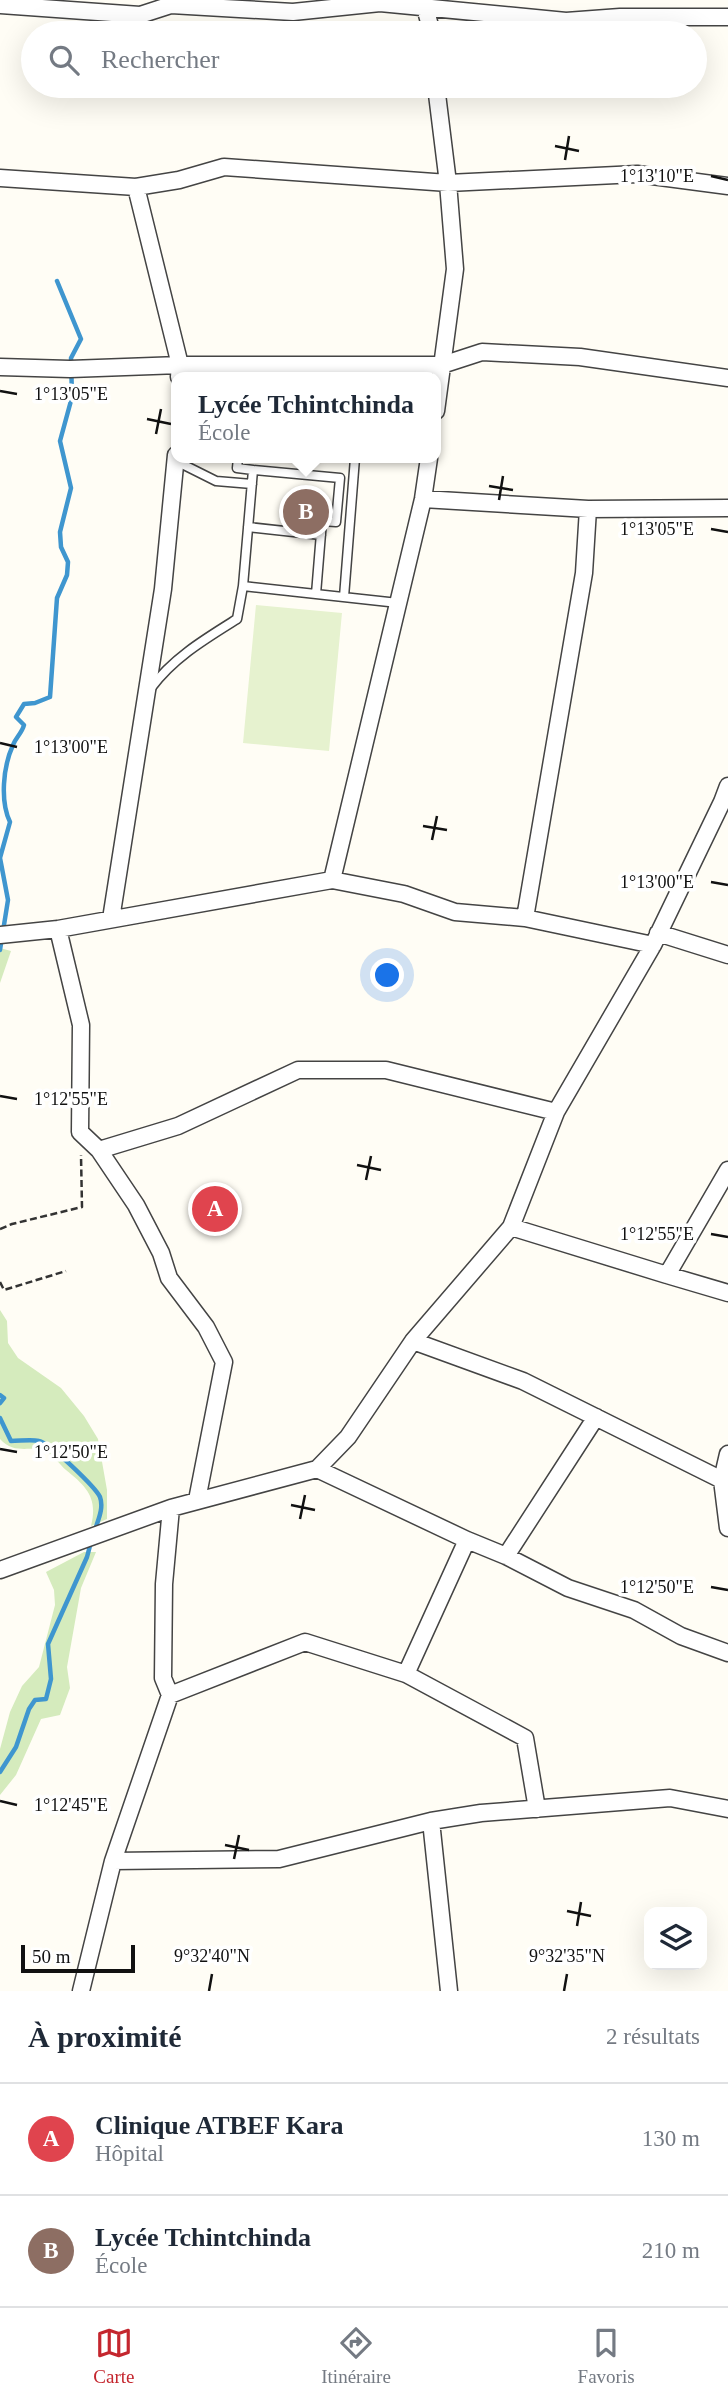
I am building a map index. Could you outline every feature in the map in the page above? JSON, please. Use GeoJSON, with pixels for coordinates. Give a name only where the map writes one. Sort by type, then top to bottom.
{"type":"FeatureCollection","features":[{"type":"Feature","properties":{"kind":"street"},"geometry":{"type":"LineString","coordinates":[[0,5],[140,15],[171,5],[293,12],[380,3],[424,3],[519,18],[566,21],[728,17]]}},
{"type":"Feature","properties":{"kind":"street"},"geometry":{"type":"LineString","coordinates":[[424,3],[431,21]]}},
{"type":"Feature","properties":{"kind":"street"},"geometry":{"type":"LineString","coordinates":[[437,98],[455,269],[441,373]]}},
{"type":"Feature","properties":{"kind":"street"},"geometry":{"type":"LineString","coordinates":[[0,178],[136,187],[179,180],[224,167],[448,183],[637,174],[728,186]]}},
{"type":"Feature","properties":{"kind":"street"},"geometry":{"type":"LineString","coordinates":[[136,187],[180,371]]}},
{"type":"Feature","properties":{"kind":"street"},"geometry":{"type":"LineString","coordinates":[[0,367],[180,371],[442,365],[482,352],[580,357],[728,378]]}},
{"type":"Feature","properties":{"kind":"street"},"geometry":{"type":"LineString","coordinates":[[111,919],[163,589],[176,463]]}},
{"type":"Feature","properties":{"kind":"street"},"geometry":{"type":"LineString","coordinates":[[332,880],[423,499],[428,463]]}},
{"type":"Feature","properties":{"kind":"street"},"geometry":{"type":"LineString","coordinates":[[423,499],[589,509],[728,508]]}},
{"type":"Feature","properties":{"kind":"street"},"geometry":{"type":"LineString","coordinates":[[525,918],[583,573],[589,509]]}},
{"type":"Feature","properties":{"kind":"street"},"geometry":{"type":"LineString","coordinates":[[0,1570],[171,1508],[317,1469],[348,1437],[413,1340],[511,1227],[556,1112],[656,939],[725,802],[728,786]]}},
{"type":"Feature","properties":{"kind":"street"},"geometry":{"type":"LineString","coordinates":[[6,935],[58,929],[332,880],[404,894],[455,912],[525,918],[656,939],[728,955]]}},
{"type":"Feature","properties":{"kind":"street"},"geometry":{"type":"LineString","coordinates":[[58,929],[81,1025],[80,1132],[99,1150],[136,1205],[161,1253],[169,1278],[199,1316],[224,1362],[197,1500]]}},
{"type":"Feature","properties":{"kind":"street"},"geometry":{"type":"LineString","coordinates":[[99,1150],[178,1125],[298,1070],[386,1070],[556,1112]]}},
{"type":"Feature","properties":{"kind":"street"},"geometry":{"type":"LineString","coordinates":[[667,1275],[728,1170]]}},
{"type":"Feature","properties":{"kind":"street"},"geometry":{"type":"LineString","coordinates":[[511,1227],[728,1293]]}},
{"type":"Feature","properties":{"kind":"street"},"geometry":{"type":"LineString","coordinates":[[413,1340],[523,1381],[722,1480]]}},
{"type":"Feature","properties":{"kind":"street"},"geometry":{"type":"LineString","coordinates":[[506,1556],[596,1417]]}},
{"type":"Feature","properties":{"kind":"street"},"geometry":{"type":"LineString","coordinates":[[728,1454],[722,1480],[728,1528]]}},
{"type":"Feature","properties":{"kind":"street"},"geometry":{"type":"LineString","coordinates":[[317,1469],[506,1556],[568,1588],[634,1610],[681,1636],[728,1653]]}},
{"type":"Feature","properties":{"kind":"street"},"geometry":{"type":"LineString","coordinates":[[80,1991],[113,1861],[170,1695],[163,1678],[163,1664],[164,1584],[171,1508]]}},
{"type":"Feature","properties":{"kind":"street"},"geometry":{"type":"LineString","coordinates":[[407,1674],[467,1540]]}},
{"type":"Feature","properties":{"kind":"street"},"geometry":{"type":"LineString","coordinates":[[170,1695],[305,1643],[407,1674],[525,1738],[537,1809]]}},
{"type":"Feature","properties":{"kind":"street"},"geometry":{"type":"LineString","coordinates":[[113,1861],[279,1859],[431,1821],[481,1813],[670,1798],[728,1810]]}},
{"type":"Feature","properties":{"kind":"street"},"geometry":{"type":"LineString","coordinates":[[431,1821],[449,1991]]}},
{"type":"Feature","properties":{"kind":"lane"},"geometry":{"type":"LineString","coordinates":[[185,463],[216,481],[252,484]]}},
{"type":"Feature","properties":{"kind":"lane"},"geometry":{"type":"LineString","coordinates":[[237,463],[237,468],[354,479]]}},
{"type":"Feature","properties":{"kind":"lane"},"geometry":{"type":"LineString","coordinates":[[344,597],[355,463]]}},
{"type":"Feature","properties":{"kind":"lane"},"geometry":{"type":"LineString","coordinates":[[145,696],[188,650],[237,619],[243,586],[253,470]]}},
{"type":"Feature","properties":{"kind":"lane"},"geometry":{"type":"LineString","coordinates":[[336,522],[340,478]]}},
{"type":"Feature","properties":{"kind":"lane"},"geometry":{"type":"LineString","coordinates":[[316,594],[323,521],[350,523]]}},
{"type":"Feature","properties":{"kind":"lane"},"geometry":{"type":"LineString","coordinates":[[248,527],[321,535]]}},
{"type":"Feature","properties":{"kind":"lane"},"geometry":{"type":"LineString","coordinates":[[243,586],[398,603]]}},
{"type":"Feature","properties":{"kind":"path"},"geometry":{"type":"LineString","coordinates":[[0,1229],[82,1206],[80,1132]]}},
{"type":"Feature","properties":{"kind":"path"},"geometry":{"type":"LineString","coordinates":[[0,1282],[4,1290],[66,1271]]}},
{"type":"Feature","properties":{"kind":"green space"},"geometry":{"type":"Polygon","coordinates":[[[256,605],[342,613],[329,751],[243,743],[256,605]]]}},
{"type":"Feature","properties":{"kind":"green space"},"geometry":{"type":"Polygon","coordinates":[[[0,948],[11,951],[0,983],[0,948]]]}},
{"type":"Feature","properties":{"kind":"green space"},"geometry":{"type":"Polygon","coordinates":[[[0,1310],[7,1321],[8,1343],[18,1358],[61,1388],[84,1416],[98,1439],[107,1490],[107,1519],[91,1526],[93,1508],[89,1494],[52,1455],[40,1450],[11,1447],[0,1439],[0,1310]]]}},
{"type":"Feature","properties":{"kind":"green space"},"geometry":{"type":"Polygon","coordinates":[[[84,1552],[96,1552],[81,1588],[67,1667],[70,1688],[60,1715],[41,1719],[16,1775],[0,1795],[0,1749],[10,1712],[22,1686],[39,1667],[55,1605],[54,1590],[46,1572],[84,1552]]]}},
{"type":"Feature","properties":{"kind":"waterway"},"geometry":{"type":"LineString","coordinates":[[0,950],[8,900],[0,858],[10,822],[5,804],[5,773],[13,745],[24,725],[16,717],[24,704],[50,697],[57,598],[67,575],[68,562],[61,547],[60,532],[71,488],[60,441],[72,397],[71,358],[81,339],[57,281]]}},
{"type":"Feature","properties":{"kind":"waterway"},"geometry":{"type":"LineString","coordinates":[[0,1395],[4,1398],[0,1403]]}},
{"type":"Feature","properties":{"kind":"waterway"},"geometry":{"type":"LineString","coordinates":[[0,1418],[11,1441],[33,1440],[45,1444],[72,1466],[97,1492],[101,1505],[95,1530]]}},
{"type":"Feature","properties":{"kind":"waterway"},"geometry":{"type":"LineString","coordinates":[[0,1772],[16,1747],[29,1709],[35,1700],[46,1699],[51,1679],[48,1644],[87,1557],[91,1542]]}},
{"type":"Feature","properties":{"kind":"place","name":"Lycée Tchintchinda"},"geometry":{"type":"Point","coordinates":[306,512]}},
{"type":"Feature","properties":{"kind":"place","name":"Clinique ATBEF Kara"},"geometry":{"type":"Point","coordinates":[215,1209]}}]}
